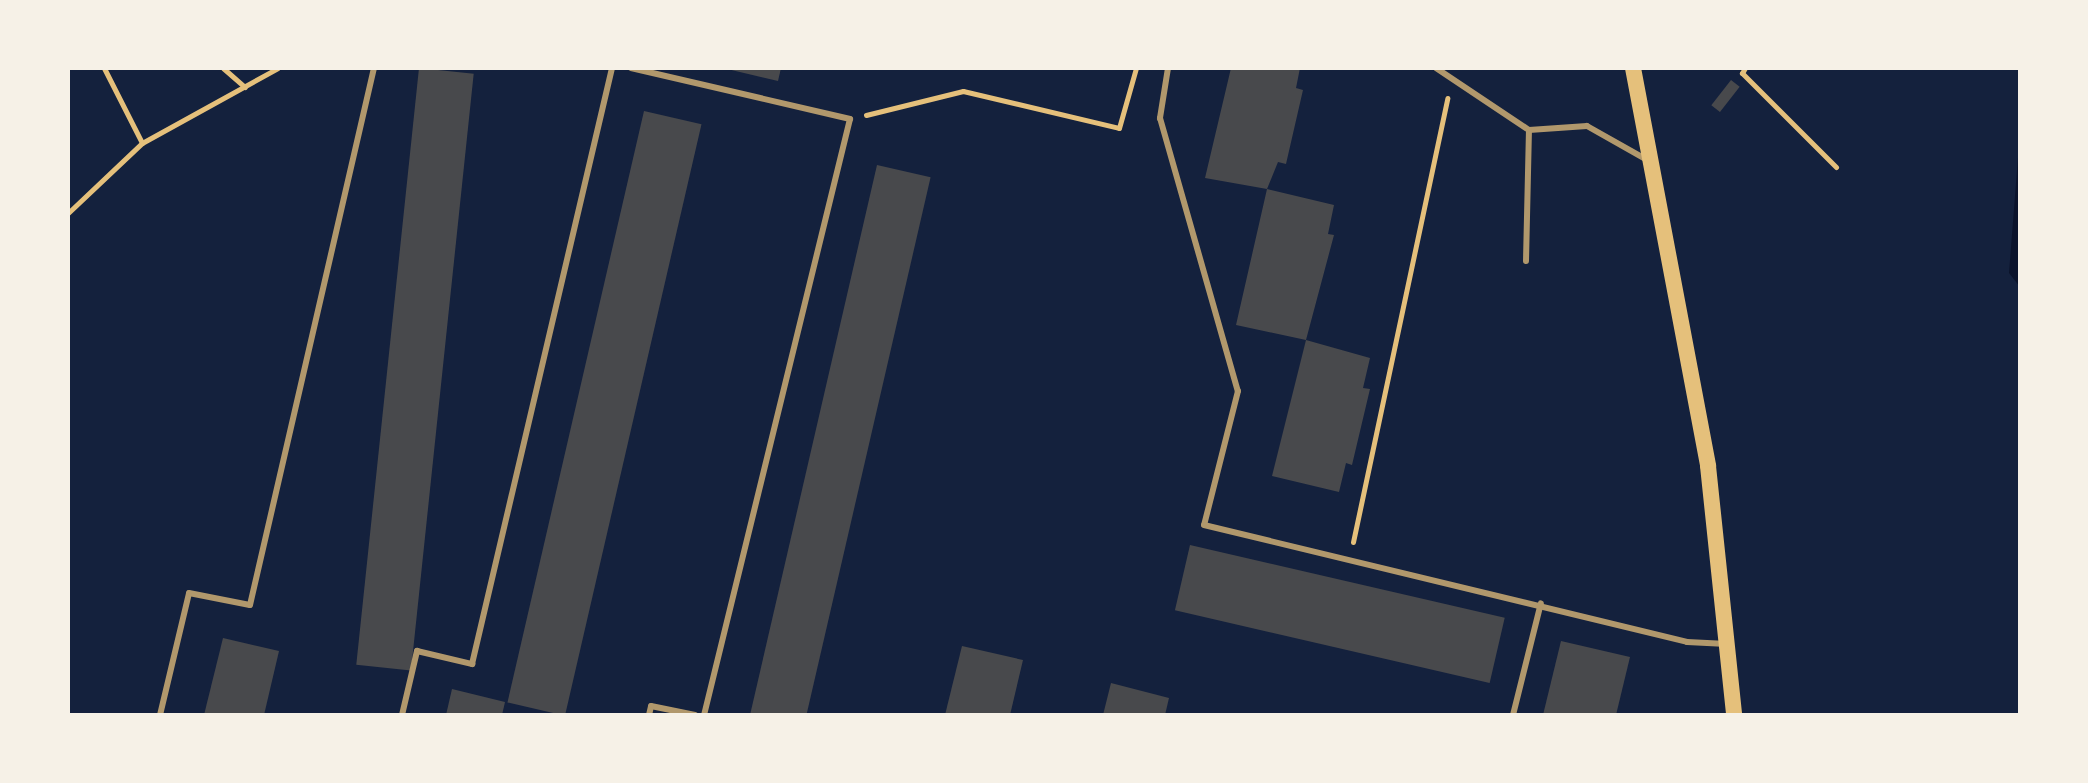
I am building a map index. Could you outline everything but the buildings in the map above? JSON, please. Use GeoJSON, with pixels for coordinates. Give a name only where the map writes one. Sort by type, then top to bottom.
{"type":"FeatureCollection","features":[{"type":"Feature","properties":{"kind":"main road"},"geometry":{"type":"LineString","coordinates":[[1633,68],[1654,163],[1708,466],[1730,645],[1734,715]]}},
{"type":"Feature","properties":{"kind":"lane"},"geometry":{"type":"LineString","coordinates":[[160,715],[189,593],[250,605],[374,68]]}},
{"type":"Feature","properties":{"kind":"lane"},"geometry":{"type":"LineString","coordinates":[[402,715],[417,651],[472,664],[612,68]]}},
{"type":"Feature","properties":{"kind":"lane"},"geometry":{"type":"LineString","coordinates":[[631,68],[850,119],[704,715]]}},
{"type":"Feature","properties":{"kind":"lane"},"geometry":{"type":"LineString","coordinates":[[1168,68],[1160,118],[1238,391],[1204,525],[1541,603],[1687,642],[1730,645]]}},
{"type":"Feature","properties":{"kind":"lane"},"geometry":{"type":"LineString","coordinates":[[1436,68],[1529,130],[1587,126],[1654,163]]}},
{"type":"Feature","properties":{"kind":"lane"},"geometry":{"type":"LineString","coordinates":[[1526,261],[1529,130]]}},
{"type":"Feature","properties":{"kind":"lane"},"geometry":{"type":"LineString","coordinates":[[1513,715],[1541,603]]}},
{"type":"Feature","properties":{"kind":"lane"},"geometry":{"type":"LineString","coordinates":[[649,715],[651,706],[695,715]]}},
{"type":"Feature","properties":{"kind":"path"},"geometry":{"type":"LineString","coordinates":[[104,68],[142,143]]}},
{"type":"Feature","properties":{"kind":"path"},"geometry":{"type":"LineString","coordinates":[[223,68],[245,87]]}},
{"type":"Feature","properties":{"kind":"path"},"geometry":{"type":"LineString","coordinates":[[68,213],[142,143],[278,68]]}},
{"type":"Feature","properties":{"kind":"path"},"geometry":{"type":"LineString","coordinates":[[850,119],[963,91],[1119,128],[1136,68]]}},
{"type":"Feature","properties":{"kind":"path"},"geometry":{"type":"LineString","coordinates":[[1745,68],[1742,73],[1836,167]]}},
{"type":"Feature","properties":{"kind":"path"},"geometry":{"type":"LineString","coordinates":[[1349,558],[1451,78]]}},
{"type":"Feature","properties":{"kind":"water"},"geometry":{"type":"Polygon","coordinates":[[[2020,132],[2020,287],[2009,273],[2020,132]]]}}]}
